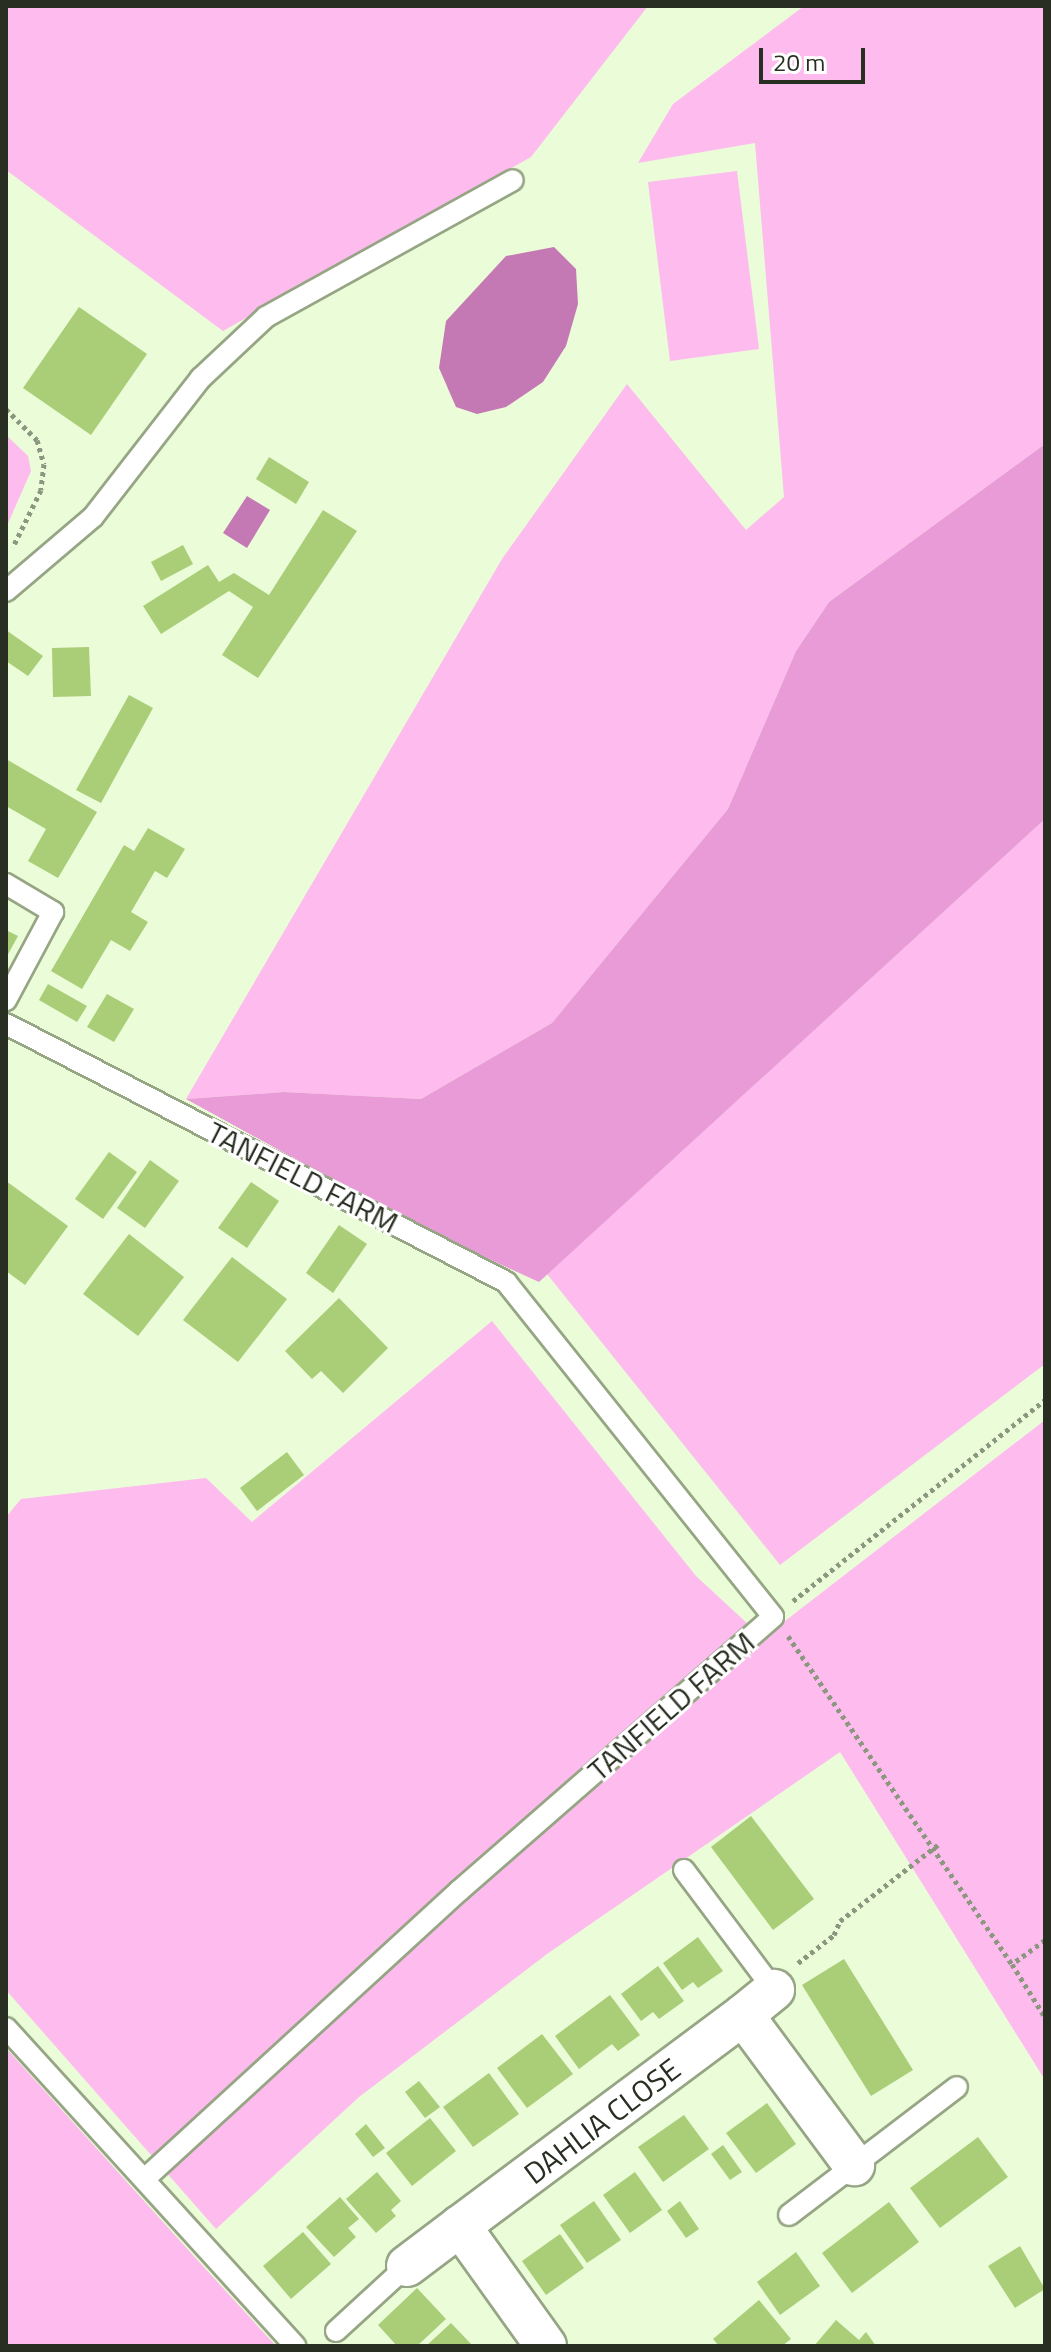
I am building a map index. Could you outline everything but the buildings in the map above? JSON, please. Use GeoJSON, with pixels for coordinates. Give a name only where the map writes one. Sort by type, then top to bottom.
{"type":"FeatureCollection","features":[{"type":"Feature","properties":{"kind":"street","name":"DAHLIA CLOSE"},"geometry":{"type":"LineString","coordinates":[[407,2266],[774,1990]]}},
{"type":"Feature","properties":{"kind":"street"},"geometry":{"type":"LineString","coordinates":[[743,2015],[854,2165]]}},
{"type":"Feature","properties":{"kind":"street"},"geometry":{"type":"LineString","coordinates":[[460,2226],[546,2346]]}},
{"type":"Feature","properties":{"kind":"lane"},"geometry":{"type":"LineString","coordinates":[[6,591],[93,517],[201,378],[266,317],[513,180]]}},
{"type":"Feature","properties":{"kind":"lane"},"geometry":{"type":"LineString","coordinates":[[6,884],[53,912],[6,1000]]}},
{"type":"Feature","properties":{"kind":"lane","name":"TANFIELD FARM"},"geometry":{"type":"LineString","coordinates":[[6,1024],[506,1282],[773,1617],[459,1891],[144,2180]]}},
{"type":"Feature","properties":{"kind":"lane"},"geometry":{"type":"LineString","coordinates":[[684,1870],[774,1990]]}},
{"type":"Feature","properties":{"kind":"lane"},"geometry":{"type":"LineString","coordinates":[[6,2028],[295,2346]]}},
{"type":"Feature","properties":{"kind":"lane"},"geometry":{"type":"LineString","coordinates":[[789,2215],[957,2087]]}},
{"type":"Feature","properties":{"kind":"lane"},"geometry":{"type":"LineString","coordinates":[[336,2331],[407,2266]]}},
{"type":"Feature","properties":{"kind":"path"},"geometry":{"type":"LineString","coordinates":[[6,409],[37,440],[44,464],[41,490],[6,562]]}},
{"type":"Feature","properties":{"kind":"path"},"geometry":{"type":"LineString","coordinates":[[1045,1400],[773,1617],[1012,1964],[1045,2017]]}},
{"type":"Feature","properties":{"kind":"path"},"geometry":{"type":"LineString","coordinates":[[774,1990],[781,1976],[834,1935],[840,1921],[939,1844]]}},
{"type":"Feature","properties":{"kind":"path"},"geometry":{"type":"LineString","coordinates":[[1012,1964],[1045,1940]]}},
{"type":"Feature","properties":{"kind":"shaded area"},"geometry":{"type":"Polygon","coordinates":[[[6,6],[648,6],[531,157],[223,331],[6,170],[6,6]]]}},
{"type":"Feature","properties":{"kind":"shaded area"},"geometry":{"type":"Polygon","coordinates":[[[804,6],[1045,6],[1045,444],[829,602],[796,651],[728,809],[552,1023],[421,1099],[284,1092],[186,1099],[502,559],[627,384],[746,530],[784,497],[755,143],[638,163],[673,104],[804,6]]]}},
{"type":"Feature","properties":{"kind":"shaded area"},"geometry":{"type":"Polygon","coordinates":[[[737,171],[759,349],[670,361],[648,182],[737,171]]]}},
{"type":"Feature","properties":{"kind":"shaded area"},"geometry":{"type":"Polygon","coordinates":[[[554,247],[576,269],[578,304],[566,346],[543,382],[506,407],[477,414],[456,407],[439,368],[446,321],[506,256],[554,247]]]}},
{"type":"Feature","properties":{"kind":"shaded area"},"geometry":{"type":"Polygon","coordinates":[[[6,435],[28,456],[31,471],[6,528],[6,435]]]}},
{"type":"Feature","properties":{"kind":"shaded area"},"geometry":{"type":"Polygon","coordinates":[[[1045,444],[1045,819],[539,1282],[419,1227],[186,1099],[284,1092],[421,1099],[552,1023],[728,809],[796,651],[829,602],[1045,444]]]}},
{"type":"Feature","properties":{"kind":"shaded area"},"geometry":{"type":"Polygon","coordinates":[[[247,496],[270,510],[247,548],[223,533],[247,496]]]}},
{"type":"Feature","properties":{"kind":"shaded area"},"geometry":{"type":"Polygon","coordinates":[[[1045,819],[1045,1364],[780,1565],[547,1274],[1045,819]]]}},
{"type":"Feature","properties":{"kind":"shaded area"},"geometry":{"type":"Polygon","coordinates":[[[492,1321],[696,1576],[763,1638],[1045,1420],[1045,2080],[840,1752],[547,1954],[359,2097],[216,2229],[6,1990],[6,1517],[21,1499],[206,1478],[252,1522],[492,1321]]]}},
{"type":"Feature","properties":{"kind":"shaded area"},"geometry":{"type":"Polygon","coordinates":[[[6,2048],[191,2253],[276,2346],[6,2346],[6,2048]]]}}]}
